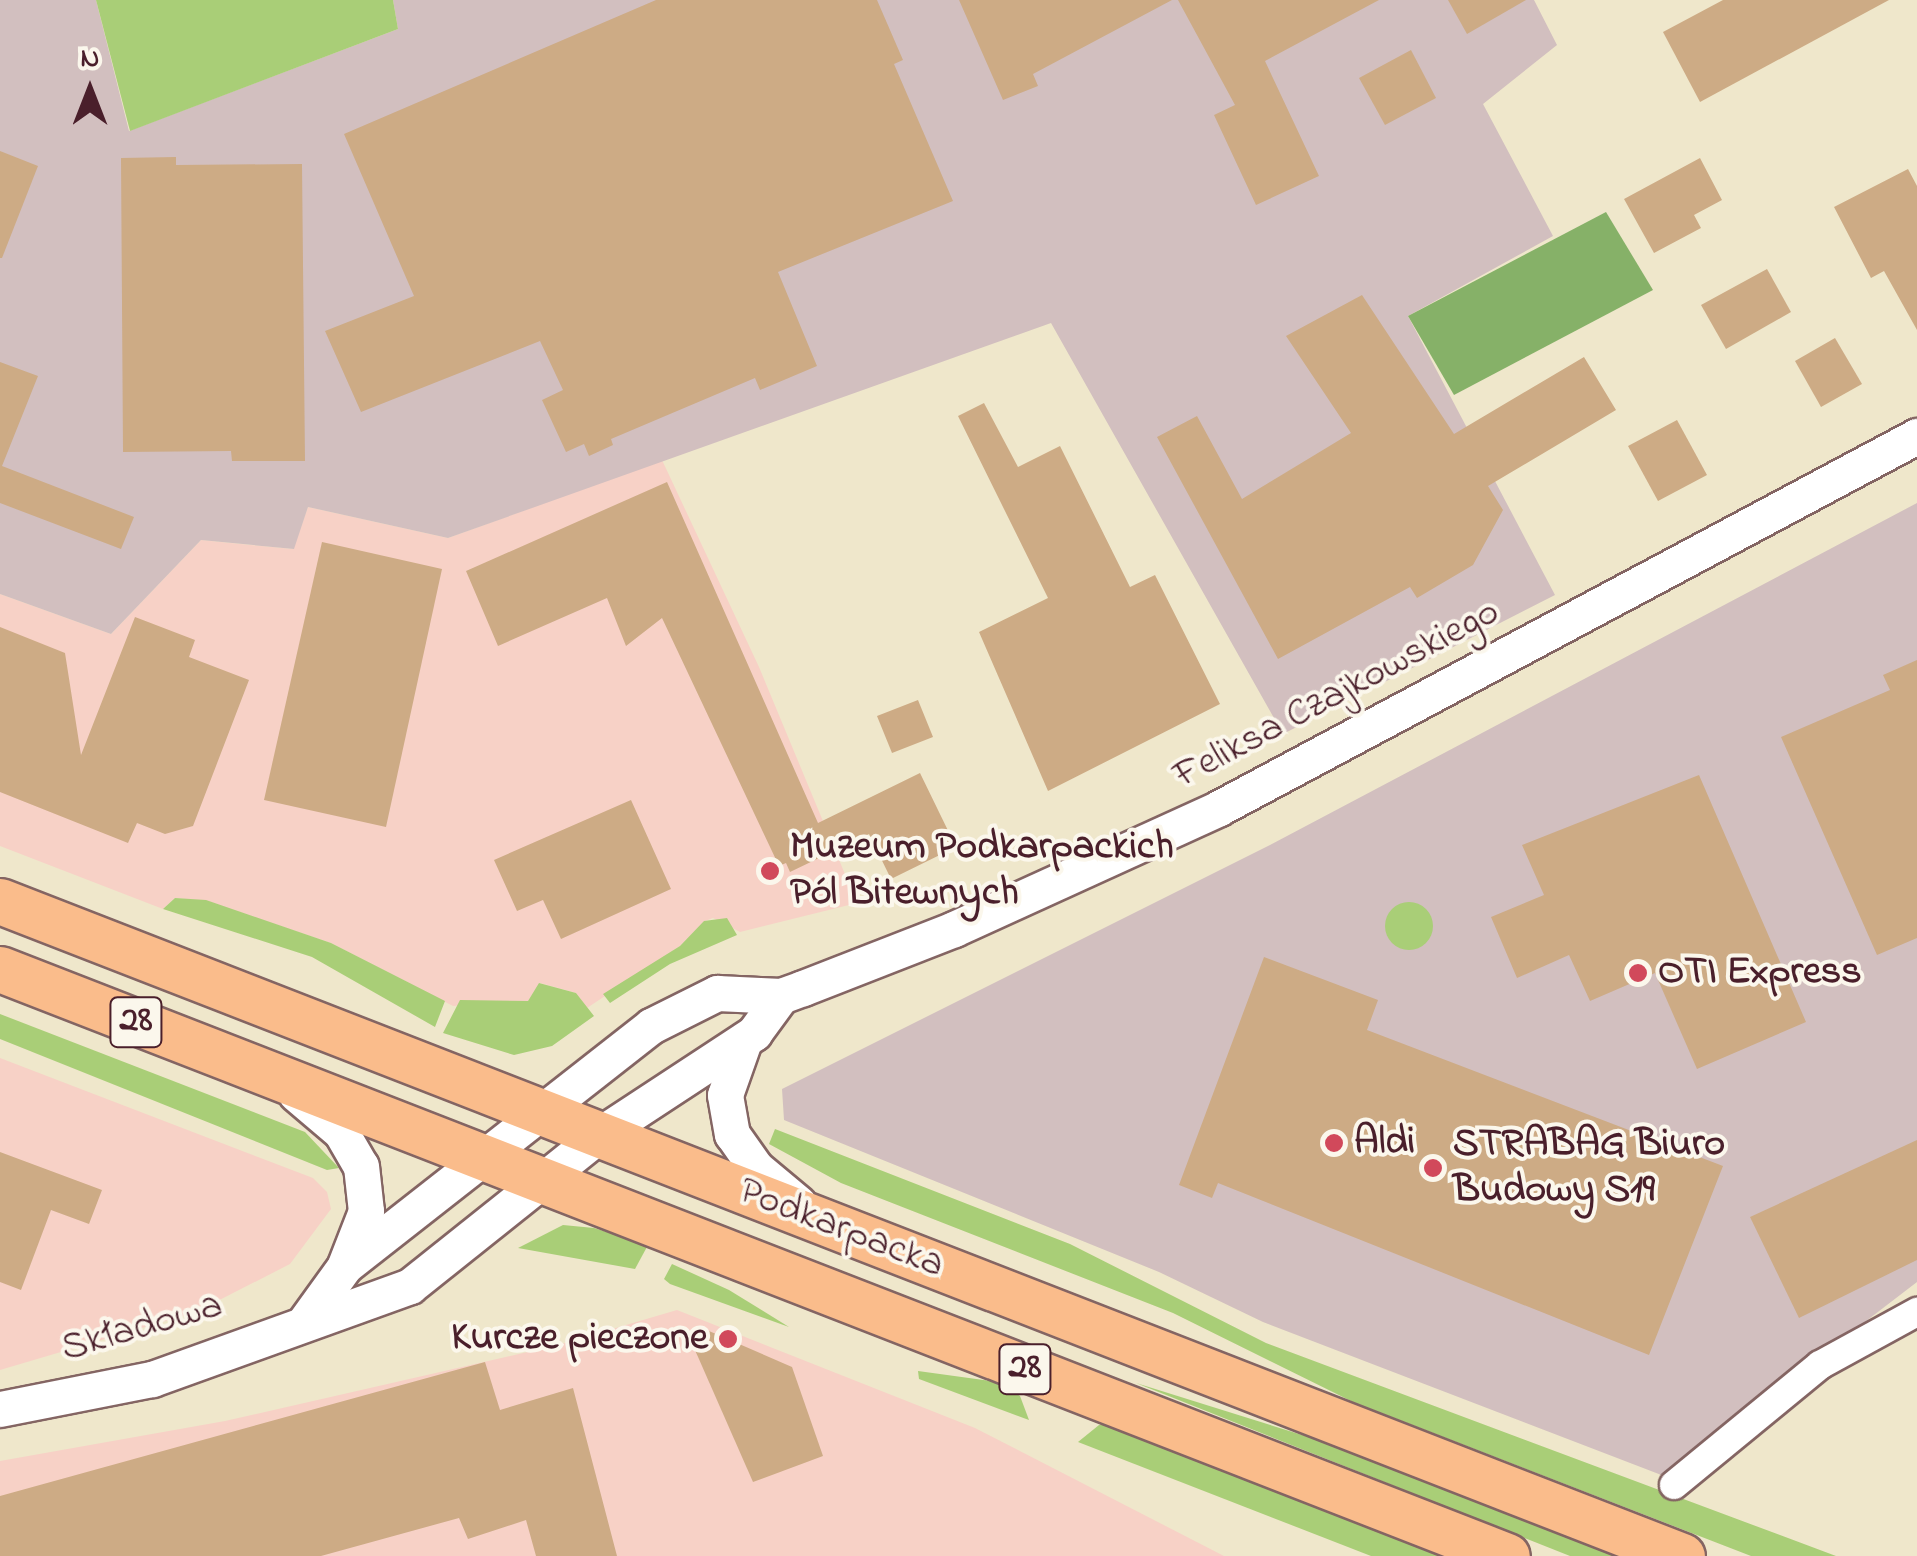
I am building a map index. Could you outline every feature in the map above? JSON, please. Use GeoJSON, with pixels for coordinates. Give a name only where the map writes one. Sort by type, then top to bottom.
{"type":"FeatureCollection","features":[{"type":"Feature","properties":{"kind":"main road","name":"Podkarpacka"},"geometry":{"type":"LineString","coordinates":[[0,901],[1682,1556]]}},
{"type":"Feature","properties":{"kind":"main road","name":"Podkarpacka"},"geometry":{"type":"LineString","coordinates":[[0,969],[1507,1556]]}},
{"type":"Feature","properties":{"kind":"street","name":"Feliksa Czajkowskiego"},"geometry":{"type":"LineString","coordinates":[[484,1158],[538,1110],[635,1035],[716,992],[781,996],[954,929],[1299,771],[1917,436]]}},
{"type":"Feature","properties":{"kind":"street","name":"Feliksa Czajkowskiego"},"geometry":{"type":"LineString","coordinates":[[544,1182],[600,1135],[744,1041],[781,996]]}},
{"type":"Feature","properties":{"kind":"street"},"geometry":{"type":"LineString","coordinates":[[744,1041],[727,1077],[732,1134],[756,1168],[818,1220]]}},
{"type":"Feature","properties":{"kind":"street"},"geometry":{"type":"LineString","coordinates":[[272,1075],[341,1132],[361,1166],[366,1210],[345,1266],[306,1320]]}},
{"type":"Feature","properties":{"kind":"street"},"geometry":{"type":"LineString","coordinates":[[345,1266],[484,1158]]}},
{"type":"Feature","properties":{"kind":"street","name":"Składowa"},"geometry":{"type":"LineString","coordinates":[[0,1409],[152,1378],[410,1286],[544,1182]]}},
{"type":"Feature","properties":{"kind":"street"},"geometry":{"type":"LineString","coordinates":[[1674,1486],[1820,1365],[1917,1312]]}},
{"type":"Feature","properties":{"kind":"shaded area"},"geometry":{"type":"Polygon","coordinates":[[[0,0],[96,0],[129,131],[398,29],[393,0],[1534,0],[1557,45],[1483,104],[1553,236],[1408,316],[1555,595],[1283,734],[1051,323],[448,538],[308,507],[294,549],[201,540],[111,634],[0,594],[0,0]]]}},
{"type":"Feature","properties":{"kind":"shaded area"},"geometry":{"type":"Polygon","coordinates":[[[662,460],[759,667],[857,903],[740,932],[713,918],[705,921],[680,946],[587,1008],[576,993],[540,983],[528,1001],[453,1006],[331,943],[206,901],[175,898],[163,909],[0,846],[0,594],[111,634],[201,540],[293,549],[308,507],[448,538],[662,460]]]}},
{"type":"Feature","properties":{"kind":"shaded area"},"geometry":{"type":"Polygon","coordinates":[[[1917,503],[1917,1282],[1664,1476],[1263,1322],[1159,1272],[784,1120],[782,1089],[1270,845],[1917,503]]]}},
{"type":"Feature","properties":{"kind":"shaded area"},"geometry":{"type":"Polygon","coordinates":[[[0,1058],[313,1178],[327,1192],[331,1209],[290,1264],[196,1312],[0,1370],[0,1058]]]}},
{"type":"Feature","properties":{"kind":"shaded area"},"geometry":{"type":"Polygon","coordinates":[[[677,1310],[975,1428],[1224,1556],[0,1556],[0,1461],[225,1421],[558,1345],[677,1310]]]}},
{"type":"Feature","properties":{"kind":"green space"},"geometry":{"type":"Polygon","coordinates":[[[96,0],[393,0],[398,29],[130,131],[96,0]]]}},
{"type":"Feature","properties":{"kind":"green space"},"geometry":{"type":"Polygon","coordinates":[[[1606,212],[1653,290],[1454,395],[1408,316],[1606,212]]]}},
{"type":"Feature","properties":{"kind":"green space"},"geometry":{"type":"Polygon","coordinates":[[[175,898],[206,900],[331,943],[445,1001],[435,1027],[312,957],[163,909],[175,898]]]}},
{"type":"Feature","properties":{"kind":"green space"},"geometry":{"type":"Polygon","coordinates":[[[1409,902],[1426,909],[1433,926],[1426,943],[1409,950],[1392,943],[1385,926],[1392,909],[1409,902]]]}},
{"type":"Feature","properties":{"kind":"green space"},"geometry":{"type":"Polygon","coordinates":[[[727,918],[737,935],[670,964],[610,1003],[603,994],[680,946],[704,921],[727,918]]]}},
{"type":"Feature","properties":{"kind":"green space"},"geometry":{"type":"Polygon","coordinates":[[[539,983],[576,993],[594,1016],[552,1046],[514,1055],[443,1033],[460,1000],[528,1001],[539,983]]]}},
{"type":"Feature","properties":{"kind":"green space"},"geometry":{"type":"Polygon","coordinates":[[[0,1014],[305,1132],[339,1168],[327,1170],[0,1039],[0,1014]]]}},
{"type":"Feature","properties":{"kind":"green space"},"geometry":{"type":"Polygon","coordinates":[[[775,1129],[1070,1244],[1266,1343],[1836,1556],[1751,1556],[1353,1402],[1173,1313],[841,1183],[769,1144],[775,1129]]]}},
{"type":"Feature","properties":{"kind":"green space"},"geometry":{"type":"Polygon","coordinates":[[[563,1225],[594,1228],[648,1245],[635,1269],[518,1248],[563,1225]]]}},
{"type":"Feature","properties":{"kind":"green space"},"geometry":{"type":"Polygon","coordinates":[[[672,1264],[729,1290],[789,1327],[670,1284],[664,1279],[672,1264]]]}},
{"type":"Feature","properties":{"kind":"green space"},"geometry":{"type":"Polygon","coordinates":[[[918,1371],[998,1382],[1020,1396],[1029,1420],[919,1379],[918,1371]]]}},
{"type":"Feature","properties":{"kind":"green space"},"geometry":{"type":"Polygon","coordinates":[[[1136,1383],[1344,1448],[1622,1556],[1570,1556],[1136,1383]]]}},
{"type":"Feature","properties":{"kind":"green space"},"geometry":{"type":"Polygon","coordinates":[[[1099,1425],[1109,1425],[1444,1556],[1371,1556],[1078,1442],[1099,1425]]]}},
{"type":"Feature","properties":{"kind":"building"},"geometry":{"type":"Polygon","coordinates":[[[656,0],[877,0],[903,60],[894,64],[953,201],[778,272],[817,366],[760,390],[755,378],[611,439],[613,445],[589,456],[584,444],[566,452],[542,400],[563,390],[540,341],[361,412],[325,331],[414,296],[344,134],[656,0]]]}},
{"type":"Feature","properties":{"kind":"building"},"geometry":{"type":"Polygon","coordinates":[[[959,0],[1172,0],[1033,74],[1038,86],[1003,100],[959,0]]]}},
{"type":"Feature","properties":{"kind":"building"},"geometry":{"type":"Polygon","coordinates":[[[1178,0],[1379,0],[1265,61],[1319,176],[1256,205],[1214,115],[1235,105],[1178,0]]]}},
{"type":"Feature","properties":{"kind":"building"},"geometry":{"type":"Polygon","coordinates":[[[1448,0],[1526,0],[1467,34],[1448,0]]]}},
{"type":"Feature","properties":{"kind":"building"},"geometry":{"type":"Polygon","coordinates":[[[1723,0],[1889,0],[1700,102],[1663,32],[1723,0]]]}},
{"type":"Feature","properties":{"kind":"building"},"geometry":{"type":"Polygon","coordinates":[[[1411,50],[1436,98],[1385,125],[1359,78],[1411,50]]]}},
{"type":"Feature","properties":{"kind":"building"},"geometry":{"type":"Polygon","coordinates":[[[0,151],[38,166],[2,258],[0,258],[0,151]]]}},
{"type":"Feature","properties":{"kind":"building"},"geometry":{"type":"Polygon","coordinates":[[[176,157],[176,165],[302,164],[305,461],[232,461],[231,451],[123,452],[121,158],[176,157]]]}},
{"type":"Feature","properties":{"kind":"building"},"geometry":{"type":"Polygon","coordinates":[[[1700,158],[1722,200],[1694,215],[1701,228],[1654,253],[1624,199],[1700,158]]]}},
{"type":"Feature","properties":{"kind":"building"},"geometry":{"type":"Polygon","coordinates":[[[1908,169],[1917,186],[1917,330],[1884,271],[1871,278],[1834,207],[1908,169]]]}},
{"type":"Feature","properties":{"kind":"building"},"geometry":{"type":"Polygon","coordinates":[[[1767,269],[1791,312],[1726,349],[1701,305],[1767,269]]]}},
{"type":"Feature","properties":{"kind":"building"},"geometry":{"type":"Polygon","coordinates":[[[1362,295],[1454,434],[1584,357],[1616,410],[1488,486],[1503,510],[1473,565],[1417,598],[1410,587],[1278,659],[1157,437],[1197,416],[1242,499],[1351,433],[1286,336],[1362,295]]]}},
{"type":"Feature","properties":{"kind":"building"},"geometry":{"type":"Polygon","coordinates":[[[1835,338],[1862,384],[1821,407],[1795,361],[1835,338]]]}},
{"type":"Feature","properties":{"kind":"building"},"geometry":{"type":"Polygon","coordinates":[[[0,362],[38,376],[2,466],[134,517],[121,549],[0,503],[0,362]]]}},
{"type":"Feature","properties":{"kind":"building"},"geometry":{"type":"Polygon","coordinates":[[[984,403],[1018,467],[1060,446],[1130,587],[1155,575],[1220,704],[1048,791],[979,632],[1048,598],[958,416],[984,403]]]}},
{"type":"Feature","properties":{"kind":"building"},"geometry":{"type":"Polygon","coordinates":[[[1677,420],[1707,475],[1658,501],[1628,446],[1677,420]]]}},
{"type":"Feature","properties":{"kind":"building"},"geometry":{"type":"Polygon","coordinates":[[[667,482],[818,823],[920,773],[956,847],[891,879],[869,834],[790,872],[786,863],[779,866],[662,618],[626,646],[607,598],[498,646],[466,571],[667,482]]]}},
{"type":"Feature","properties":{"kind":"building"},"geometry":{"type":"Polygon","coordinates":[[[322,542],[442,569],[386,827],[264,800],[322,542]]]}},
{"type":"Feature","properties":{"kind":"building"},"geometry":{"type":"Polygon","coordinates":[[[135,617],[195,640],[189,657],[249,680],[193,826],[165,834],[137,823],[128,843],[0,792],[0,627],[65,653],[81,755],[135,617]]]}},
{"type":"Feature","properties":{"kind":"building"},"geometry":{"type":"Polygon","coordinates":[[[1917,660],[1917,938],[1877,955],[1781,737],[1890,690],[1883,675],[1917,660]]]}},
{"type":"Feature","properties":{"kind":"building"},"geometry":{"type":"Polygon","coordinates":[[[918,700],[933,737],[892,753],[877,716],[918,700]]]}},
{"type":"Feature","properties":{"kind":"building"},"geometry":{"type":"Polygon","coordinates":[[[1699,775],[1806,1022],[1697,1069],[1655,973],[1590,1001],[1569,955],[1517,978],[1491,917],[1544,895],[1522,845],[1699,775]]]}},
{"type":"Feature","properties":{"kind":"building"},"geometry":{"type":"Polygon","coordinates":[[[631,800],[671,889],[561,939],[543,900],[517,911],[494,860],[631,800]]]}},
{"type":"Feature","properties":{"kind":"building","name":"STRABAG Biuro Budowy S19"},"geometry":{"type":"Polygon","coordinates":[[[1264,957],[1378,1000],[1367,1030],[1723,1166],[1649,1355],[1218,1183],[1212,1198],[1179,1185],[1264,957]]]}},
{"type":"Feature","properties":{"kind":"building"},"geometry":{"type":"Polygon","coordinates":[[[1917,1140],[1917,1260],[1799,1318],[1750,1217],[1917,1140]]]}},
{"type":"Feature","properties":{"kind":"building"},"geometry":{"type":"Polygon","coordinates":[[[0,1152],[102,1190],[89,1224],[51,1210],[21,1290],[0,1282],[0,1152]]]}},
{"type":"Feature","properties":{"kind":"building"},"geometry":{"type":"Polygon","coordinates":[[[709,1331],[792,1367],[823,1456],[753,1482],[691,1341],[709,1331]]]}},
{"type":"Feature","properties":{"kind":"building"},"geometry":{"type":"Polygon","coordinates":[[[485,1362],[500,1410],[573,1388],[617,1556],[536,1556],[526,1520],[468,1539],[459,1518],[321,1556],[0,1556],[0,1496],[485,1362]]]}},
{"type":"Feature","properties":{"kind":"place","name":"Muzeum Podkarpackich Pól Bitewnych"},"geometry":{"type":"Point","coordinates":[770,871]}},
{"type":"Feature","properties":{"kind":"place","name":"OTI Express"},"geometry":{"type":"Point","coordinates":[1638,973]}},
{"type":"Feature","properties":{"kind":"place","name":"Aldi"},"geometry":{"type":"Point","coordinates":[1334,1143]}},
{"type":"Feature","properties":{"kind":"place","name":"STRABAG Biuro Budowy S19"},"geometry":{"type":"Point","coordinates":[1433,1168]}},
{"type":"Feature","properties":{"kind":"place","name":"Kurcze pieczone"},"geometry":{"type":"Point","coordinates":[728,1339]}}]}
